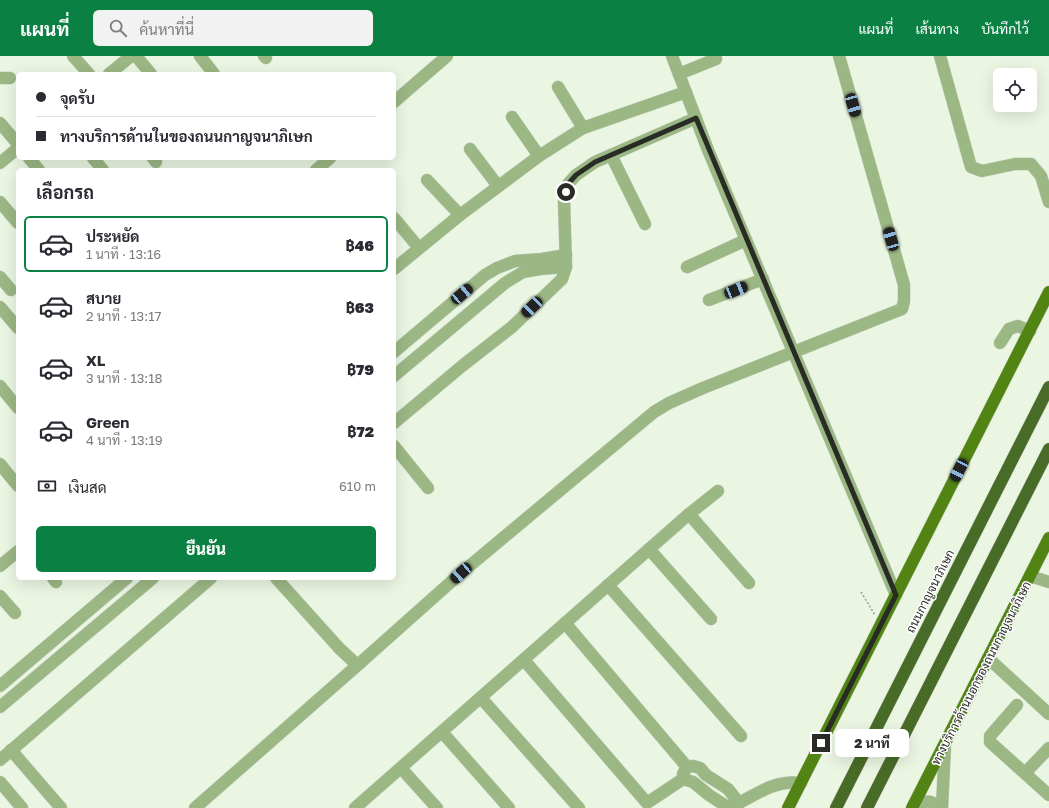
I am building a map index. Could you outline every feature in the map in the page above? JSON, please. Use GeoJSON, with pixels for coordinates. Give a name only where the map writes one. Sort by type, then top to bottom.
{"type":"FeatureCollection","features":[{"type":"Feature","properties":{"kind":"highway","name":"ถนนกาญจนาภิเษก"},"geometry":{"type":"LineString","coordinates":[[836,808],[1049,387]]}},
{"type":"Feature","properties":{"kind":"highway"},"geometry":{"type":"LineString","coordinates":[[867,808],[1049,449]]}},
{"type":"Feature","properties":{"kind":"main road"},"geometry":{"type":"LineString","coordinates":[[788,808],[1049,292]]}},
{"type":"Feature","properties":{"kind":"main road","name":"ทางบริการด้านนอกของถนนกาญจนาภิเษก"},"geometry":{"type":"LineString","coordinates":[[913,808],[1049,538]]}},
{"type":"Feature","properties":{"kind":"street"},"geometry":{"type":"LineString","coordinates":[[73,56],[87,72]]}},
{"type":"Feature","properties":{"kind":"street"},"geometry":{"type":"LineString","coordinates":[[111,72],[131,56]]}},
{"type":"Feature","properties":{"kind":"street"},"geometry":{"type":"LineString","coordinates":[[136,56],[149,72]]}},
{"type":"Feature","properties":{"kind":"street"},"geometry":{"type":"LineString","coordinates":[[200,56],[212,72]]}},
{"type":"Feature","properties":{"kind":"street"},"geometry":{"type":"LineString","coordinates":[[396,100],[447,56]]}},
{"type":"Feature","properties":{"kind":"street"},"geometry":{"type":"LineString","coordinates":[[672,56],[746,240],[896,595]]}},
{"type":"Feature","properties":{"kind":"street"},"geometry":{"type":"LineString","coordinates":[[940,56],[971,167],[982,171],[1015,164],[1031,164],[1041,176],[1049,202]]}},
{"type":"Feature","properties":{"kind":"street"},"geometry":{"type":"LineString","coordinates":[[195,808],[461,573],[654,412],[669,403],[703,388],[902,308],[904,301],[904,285],[843,57]]}},
{"type":"Feature","properties":{"kind":"street"},"geometry":{"type":"LineString","coordinates":[[679,74],[716,59]]}},
{"type":"Feature","properties":{"kind":"street"},"geometry":{"type":"LineString","coordinates":[[558,87],[584,128]]}},
{"type":"Feature","properties":{"kind":"street"},"geometry":{"type":"LineString","coordinates":[[396,267],[460,215],[538,156],[584,128],[686,92]]}},
{"type":"Feature","properties":{"kind":"street"},"geometry":{"type":"LineString","coordinates":[[512,117],[538,156]]}},
{"type":"Feature","properties":{"kind":"street"},"geometry":{"type":"LineString","coordinates":[[396,421],[462,366],[512,327],[562,279],[566,261],[564,200],[568,184],[576,175],[595,162],[696,118]]}},
{"type":"Feature","properties":{"kind":"street"},"geometry":{"type":"LineString","coordinates":[[0,123],[16,142]]}},
{"type":"Feature","properties":{"kind":"street"},"geometry":{"type":"LineString","coordinates":[[470,149],[498,186]]}},
{"type":"Feature","properties":{"kind":"street"},"geometry":{"type":"LineString","coordinates":[[0,163],[16,150]]}},
{"type":"Feature","properties":{"kind":"street"},"geometry":{"type":"LineString","coordinates":[[611,155],[645,224]]}},
{"type":"Feature","properties":{"kind":"street"},"geometry":{"type":"LineString","coordinates":[[31,160],[37,168]]}},
{"type":"Feature","properties":{"kind":"street"},"geometry":{"type":"LineString","coordinates":[[95,160],[101,168]]}},
{"type":"Feature","properties":{"kind":"street"},"geometry":{"type":"LineString","coordinates":[[318,168],[328,160]]}},
{"type":"Feature","properties":{"kind":"street"},"geometry":{"type":"LineString","coordinates":[[427,180],[460,215]]}},
{"type":"Feature","properties":{"kind":"street"},"geometry":{"type":"LineString","coordinates":[[0,202],[16,221]]}},
{"type":"Feature","properties":{"kind":"street"},"geometry":{"type":"LineString","coordinates":[[396,220],[419,248]]}},
{"type":"Feature","properties":{"kind":"street"},"geometry":{"type":"LineString","coordinates":[[687,267],[746,240]]}},
{"type":"Feature","properties":{"kind":"street"},"geometry":{"type":"LineString","coordinates":[[396,350],[485,275],[497,268],[515,261],[542,259],[566,261]]}},
{"type":"Feature","properties":{"kind":"street"},"geometry":{"type":"LineString","coordinates":[[396,374],[505,283],[523,272],[540,269],[566,261]]}},
{"type":"Feature","properties":{"kind":"street"},"geometry":{"type":"LineString","coordinates":[[0,277],[11,290]]}},
{"type":"Feature","properties":{"kind":"street"},"geometry":{"type":"LineString","coordinates":[[709,300],[763,279]]}},
{"type":"Feature","properties":{"kind":"street"},"geometry":{"type":"LineString","coordinates":[[0,307],[16,326]]}},
{"type":"Feature","properties":{"kind":"street"},"geometry":{"type":"LineString","coordinates":[[1000,343],[1005,333],[1009,329],[1018,326],[1030,331]]}},
{"type":"Feature","properties":{"kind":"street"},"geometry":{"type":"LineString","coordinates":[[0,386],[16,406]]}},
{"type":"Feature","properties":{"kind":"street"},"geometry":{"type":"LineString","coordinates":[[396,448],[428,488]]}},
{"type":"Feature","properties":{"kind":"street"},"geometry":{"type":"LineString","coordinates":[[0,464],[16,484]]}},
{"type":"Feature","properties":{"kind":"street"},"geometry":{"type":"LineString","coordinates":[[360,806],[608,585],[689,514],[718,491]]}},
{"type":"Feature","properties":{"kind":"street"},"geometry":{"type":"LineString","coordinates":[[689,514],[748,583]]}},
{"type":"Feature","properties":{"kind":"street"},"geometry":{"type":"LineString","coordinates":[[649,549],[711,619]]}},
{"type":"Feature","properties":{"kind":"street"},"geometry":{"type":"LineString","coordinates":[[2,561],[16,551]]}},
{"type":"Feature","properties":{"kind":"street"},"geometry":{"type":"LineString","coordinates":[[1030,576],[1049,582]]}},
{"type":"Feature","properties":{"kind":"street"},"geometry":{"type":"LineString","coordinates":[[0,686],[126,580]]}},
{"type":"Feature","properties":{"kind":"street"},"geometry":{"type":"LineString","coordinates":[[0,707],[151,580]]}},
{"type":"Feature","properties":{"kind":"street"},"geometry":{"type":"LineString","coordinates":[[0,760],[209,580]]}},
{"type":"Feature","properties":{"kind":"street"},"geometry":{"type":"LineString","coordinates":[[278,580],[339,648],[355,663],[360,663]]}},
{"type":"Feature","properties":{"kind":"street"},"geometry":{"type":"LineString","coordinates":[[608,585],[741,736]]}},
{"type":"Feature","properties":{"kind":"street"},"geometry":{"type":"LineString","coordinates":[[0,596],[15,613]]}},
{"type":"Feature","properties":{"kind":"street"},"geometry":{"type":"LineString","coordinates":[[565,623],[685,773]]}},
{"type":"Feature","properties":{"kind":"street"},"geometry":{"type":"LineString","coordinates":[[41,651],[52,664]]}},
{"type":"Feature","properties":{"kind":"street"},"geometry":{"type":"LineString","coordinates":[[988,658],[1049,714]]}},
{"type":"Feature","properties":{"kind":"street"},"geometry":{"type":"LineString","coordinates":[[524,660],[647,803],[693,766],[700,768],[706,775],[728,789],[740,803],[772,785],[781,783],[801,783]]}},
{"type":"Feature","properties":{"kind":"street"},"geometry":{"type":"LineString","coordinates":[[481,698],[579,808]]}},
{"type":"Feature","properties":{"kind":"street"},"geometry":{"type":"LineString","coordinates":[[1017,705],[992,733],[990,742],[1049,795]]}},
{"type":"Feature","properties":{"kind":"street"},"geometry":{"type":"LineString","coordinates":[[442,732],[509,808]]}},
{"type":"Feature","properties":{"kind":"street"},"geometry":{"type":"LineString","coordinates":[[942,808],[945,744]]}},
{"type":"Feature","properties":{"kind":"street"},"geometry":{"type":"LineString","coordinates":[[1025,773],[1049,748]]}},
{"type":"Feature","properties":{"kind":"street"},"geometry":{"type":"LineString","coordinates":[[11,750],[61,808]]}},
{"type":"Feature","properties":{"kind":"street"},"geometry":{"type":"LineString","coordinates":[[401,768],[437,808]]}},
{"type":"Feature","properties":{"kind":"street"},"geometry":{"type":"LineString","coordinates":[[0,782],[22,808]]}},
{"type":"Feature","properties":{"kind":"street"},"geometry":{"type":"LineString","coordinates":[[913,808],[920,803],[927,801],[932,802],[938,808]]}},
{"type":"Feature","properties":{"kind":"path"},"geometry":{"type":"LineString","coordinates":[[861,592],[881,625]]}},
{"type":"Feature","properties":{"kind":"route"},"geometry":{"type":"LineString","coordinates":[[566,192],[568,184],[576,175],[595,162],[696,118],[708,150],[896,595],[821,743]]}}]}
